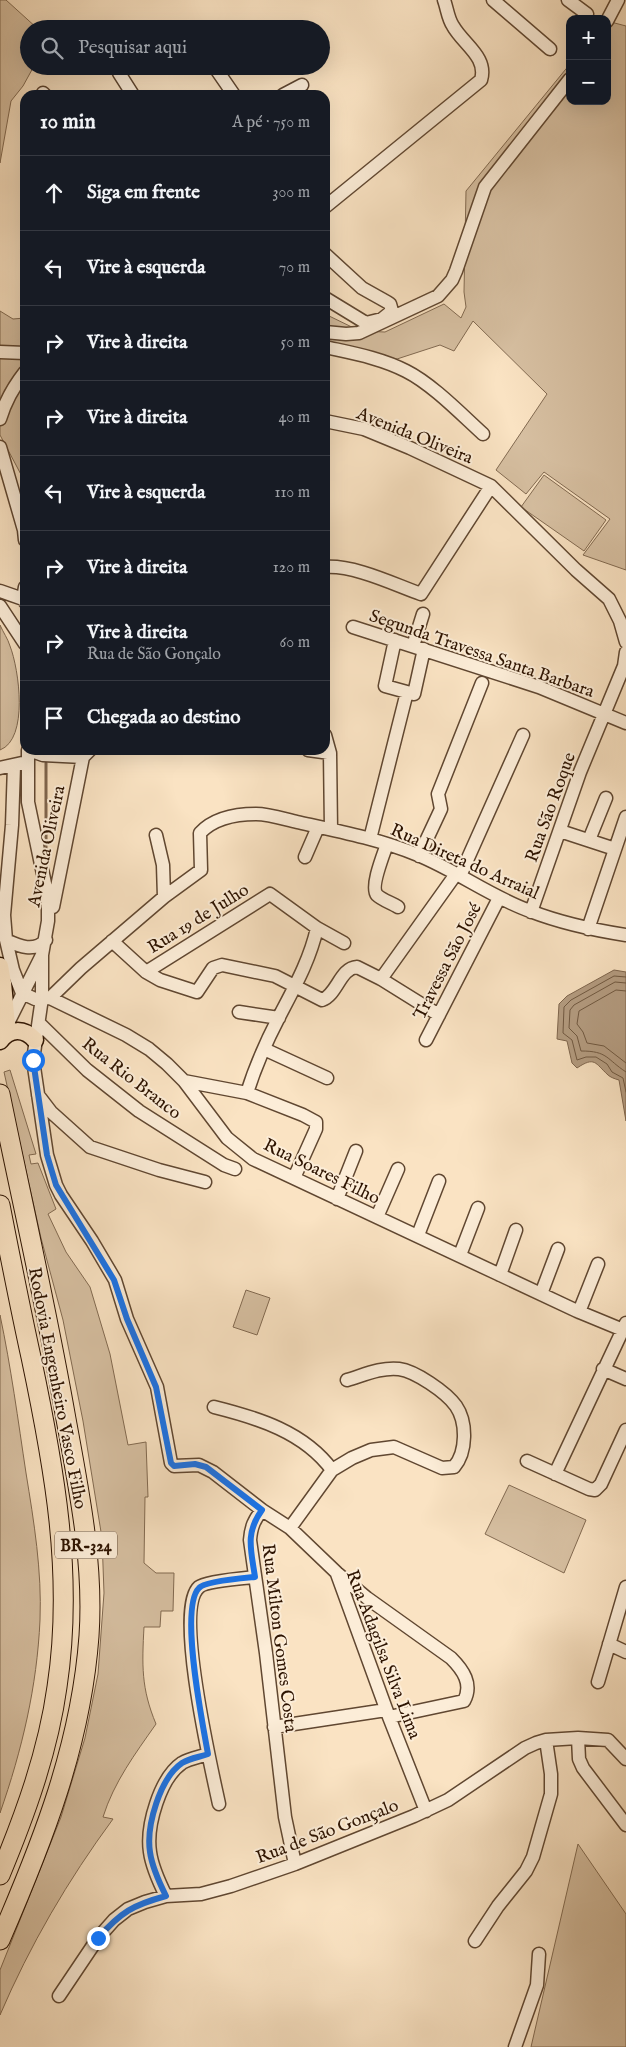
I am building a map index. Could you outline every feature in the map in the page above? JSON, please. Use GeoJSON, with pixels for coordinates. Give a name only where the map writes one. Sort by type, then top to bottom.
{"type":"FeatureCollection","features":[{"type":"Feature","properties":{"kind":"highway","name":"Rodovia Engenheiro Vasco Filho"},"geometry":{"type":"LineString","coordinates":[[0,1094],[60,1381],[76,1474],[90,1588],[89,1636],[75,1729],[58,1796],[0,1940]]}},
{"type":"Feature","properties":{"kind":"highway","name":"Rodovia Engenheiro Vasco Filho"},"geometry":{"type":"LineString","coordinates":[[0,1205],[47,1435],[62,1541],[64,1598],[57,1688],[39,1769],[0,1874]]}},
{"type":"Feature","properties":{"kind":"main road"},"geometry":{"type":"LineString","coordinates":[[0,966],[3,982],[2,1035],[14,1031],[23,1031],[30,1034],[35,1040]]}},
{"type":"Feature","properties":{"kind":"street"},"geometry":{"type":"LineString","coordinates":[[330,203],[481,80],[483,67],[479,59],[452,26],[444,0]]}},
{"type":"Feature","properties":{"kind":"street"},"geometry":{"type":"LineString","coordinates":[[493,0],[550,49]]}},
{"type":"Feature","properties":{"kind":"street"},"geometry":{"type":"LineString","coordinates":[[568,0],[587,14]]}},
{"type":"Feature","properties":{"kind":"street"},"geometry":{"type":"LineString","coordinates":[[610,15],[618,0]]}},
{"type":"Feature","properties":{"kind":"street"},"geometry":{"type":"LineString","coordinates":[[119,75],[130,90]]}},
{"type":"Feature","properties":{"kind":"street"},"geometry":{"type":"LineString","coordinates":[[220,75],[231,90]]}},
{"type":"Feature","properties":{"kind":"street"},"geometry":{"type":"LineString","coordinates":[[330,332],[358,333],[438,296],[452,280],[456,271],[485,187],[566,84]]}},
{"type":"Feature","properties":{"kind":"street"},"geometry":{"type":"LineString","coordinates":[[292,90],[302,85]]}},
{"type":"Feature","properties":{"kind":"street"},"geometry":{"type":"LineString","coordinates":[[330,259],[362,288],[388,302],[392,311],[382,319],[366,323],[330,301]]}},
{"type":"Feature","properties":{"kind":"street"},"geometry":{"type":"LineString","coordinates":[[330,348],[388,363],[408,371],[440,395],[483,434]]}},
{"type":"Feature","properties":{"kind":"street"},"geometry":{"type":"LineString","coordinates":[[0,352],[20,353]]}},
{"type":"Feature","properties":{"kind":"street"},"geometry":{"type":"LineString","coordinates":[[0,420],[12,391],[20,379]]}},
{"type":"Feature","properties":{"kind":"street","name":"Avenida Oliveira"},"geometry":{"type":"LineString","coordinates":[[330,422],[364,429],[410,448],[491,486],[576,570],[603,592],[609,599],[620,621],[626,642]]}},
{"type":"Feature","properties":{"kind":"street"},"geometry":{"type":"LineString","coordinates":[[0,447],[20,516]]}},
{"type":"Feature","properties":{"kind":"street"},"geometry":{"type":"LineString","coordinates":[[330,567],[372,576],[421,594],[491,486]]}},
{"type":"Feature","properties":{"kind":"street"},"geometry":{"type":"LineString","coordinates":[[0,591],[20,595]]}},
{"type":"Feature","properties":{"kind":"street"},"geometry":{"type":"LineString","coordinates":[[0,606],[20,636]]}},
{"type":"Feature","properties":{"kind":"street"},"geometry":{"type":"LineString","coordinates":[[370,839],[411,693],[423,614]]}},
{"type":"Feature","properties":{"kind":"street","name":"Segunda Travessa Santa Barbara"},"geometry":{"type":"LineString","coordinates":[[354,627],[538,687],[626,723]]}},
{"type":"Feature","properties":{"kind":"street"},"geometry":{"type":"LineString","coordinates":[[395,640],[385,686],[411,693]]}},
{"type":"Feature","properties":{"kind":"street","name":"Rua São Roque"},"geometry":{"type":"LineString","coordinates":[[530,912],[580,772],[624,666],[626,652]]}},
{"type":"Feature","properties":{"kind":"street"},"geometry":{"type":"LineString","coordinates":[[419,856],[441,809],[438,794],[482,683]]}},
{"type":"Feature","properties":{"kind":"street"},"geometry":{"type":"LineString","coordinates":[[381,979],[458,875],[524,735]]}},
{"type":"Feature","properties":{"kind":"street"},"geometry":{"type":"LineString","coordinates":[[330,753],[331,829]]}},
{"type":"Feature","properties":{"kind":"street"},"geometry":{"type":"LineString","coordinates":[[0,768],[14,766],[27,755]]}},
{"type":"Feature","properties":{"kind":"street"},"geometry":{"type":"LineString","coordinates":[[2,1035],[42,955],[48,922],[48,898],[28,802],[28,755]]}},
{"type":"Feature","properties":{"kind":"street","name":"Avenida Oliveira"},"geometry":{"type":"LineString","coordinates":[[48,922],[86,755]]}},
{"type":"Feature","properties":{"kind":"street"},"geometry":{"type":"LineString","coordinates":[[14,766],[12,825],[4,914],[6,940],[13,970],[22,993]]}},
{"type":"Feature","properties":{"kind":"street"},"geometry":{"type":"LineString","coordinates":[[589,840],[606,798]]}},
{"type":"Feature","properties":{"kind":"street","name":"Rua Direta do Arraial"},"geometry":{"type":"LineString","coordinates":[[46,998],[164,897],[200,870],[200,833],[206,826],[228,817],[258,814],[331,829],[387,844],[419,856],[530,912],[588,929],[626,935]]}},
{"type":"Feature","properties":{"kind":"street"},"geometry":{"type":"LineString","coordinates":[[588,929],[626,817]]}},
{"type":"Feature","properties":{"kind":"street"},"geometry":{"type":"LineString","coordinates":[[305,857],[318,826]]}},
{"type":"Feature","properties":{"kind":"street"},"geometry":{"type":"LineString","coordinates":[[560,831],[615,849]]}},
{"type":"Feature","properties":{"kind":"street"},"geometry":{"type":"LineString","coordinates":[[156,835],[163,865],[164,897]]}},
{"type":"Feature","properties":{"kind":"street"},"geometry":{"type":"LineString","coordinates":[[387,844],[376,881],[375,891],[378,895],[398,907]]}},
{"type":"Feature","properties":{"kind":"street","name":"Rua 19 de Julho"},"geometry":{"type":"LineString","coordinates":[[146,972],[270,894],[317,928]]}},
{"type":"Feature","properties":{"kind":"street","name":"Travessa São José"},"geometry":{"type":"LineString","coordinates":[[426,1040],[499,898]]}},
{"type":"Feature","properties":{"kind":"street"},"geometry":{"type":"LineString","coordinates":[[247,1093],[264,1049],[296,986],[311,950],[317,928],[344,943]]}},
{"type":"Feature","properties":{"kind":"street"},"geometry":{"type":"LineString","coordinates":[[6,940],[21,947],[32,948],[41,945],[46,940]]}},
{"type":"Feature","properties":{"kind":"street"},"geometry":{"type":"LineString","coordinates":[[112,941],[146,972],[160,980],[197,992],[210,971],[218,966],[275,976],[320,999],[324,999],[353,967],[381,979],[439,1015]]}},
{"type":"Feature","properties":{"kind":"street"},"geometry":{"type":"LineString","coordinates":[[42,955],[46,998],[35,1040],[33,1060],[47,1155],[56,1185],[114,1280],[127,1319],[156,1387],[171,1463],[174,1466],[195,1464],[206,1467],[262,1510]]}},
{"type":"Feature","properties":{"kind":"street","name":"Rua Soares Filho"},"geometry":{"type":"LineString","coordinates":[[22,993],[35,999],[46,998],[126,1035],[149,1049],[184,1081],[216,1125],[237,1147],[253,1159],[579,1312],[624,1326]]}},
{"type":"Feature","properties":{"kind":"street"},"geometry":{"type":"LineString","coordinates":[[239,1012],[279,1018]]}},
{"type":"Feature","properties":{"kind":"street","name":"Rua Rio Branco"},"geometry":{"type":"LineString","coordinates":[[39,1023],[87,1070],[140,1111],[224,1165],[235,1170]]}},
{"type":"Feature","properties":{"kind":"street"},"geometry":{"type":"LineString","coordinates":[[264,1049],[327,1078]]}},
{"type":"Feature","properties":{"kind":"street"},"geometry":{"type":"LineString","coordinates":[[184,1081],[247,1093],[303,1115],[317,1124],[294,1178]]}},
{"type":"Feature","properties":{"kind":"street"},"geometry":{"type":"LineString","coordinates":[[38,1095],[56,1117],[90,1147],[159,1170],[205,1182]]}},
{"type":"Feature","properties":{"kind":"street"},"geometry":{"type":"LineString","coordinates":[[337,1198],[356,1151]]}},
{"type":"Feature","properties":{"kind":"street"},"geometry":{"type":"LineString","coordinates":[[377,1217],[398,1169]]}},
{"type":"Feature","properties":{"kind":"street"},"geometry":{"type":"LineString","coordinates":[[418,1235],[439,1181]]}},
{"type":"Feature","properties":{"kind":"street"},"geometry":{"type":"LineString","coordinates":[[460,1255],[478,1208]]}},
{"type":"Feature","properties":{"kind":"street"},"geometry":{"type":"LineString","coordinates":[[500,1275],[516,1230]]}},
{"type":"Feature","properties":{"kind":"street"},"geometry":{"type":"LineString","coordinates":[[541,1294],[558,1249]]}},
{"type":"Feature","properties":{"kind":"street"},"geometry":{"type":"LineString","coordinates":[[579,1312],[598,1264]]}},
{"type":"Feature","properties":{"kind":"street"},"geometry":{"type":"LineString","coordinates":[[555,1474],[624,1326]]}},
{"type":"Feature","properties":{"kind":"street"},"geometry":{"type":"LineString","coordinates":[[614,1347],[626,1354]]}},
{"type":"Feature","properties":{"kind":"street"},"geometry":{"type":"LineString","coordinates":[[290,1528],[332,1470],[352,1458],[371,1450],[383,1447],[400,1449],[442,1468],[449,1469],[457,1464],[462,1449],[464,1431],[462,1420],[456,1406],[442,1392],[414,1374],[400,1369],[381,1369],[347,1380]]}},
{"type":"Feature","properties":{"kind":"street"},"geometry":{"type":"LineString","coordinates":[[603,1370],[626,1379]]}},
{"type":"Feature","properties":{"kind":"street"},"geometry":{"type":"LineString","coordinates":[[214,1407],[243,1414],[291,1434],[311,1446],[332,1470]]}},
{"type":"Feature","properties":{"kind":"street"},"geometry":{"type":"LineString","coordinates":[[527,1461],[595,1490],[601,1484],[626,1430]]}},
{"type":"Feature","properties":{"kind":"street","name":"Rua Adagilsa Silva Lima"},"geometry":{"type":"LineString","coordinates":[[262,1510],[290,1528],[336,1573],[426,1811]]}},
{"type":"Feature","properties":{"kind":"street","name":"Rua Milton Gomes Costa"},"geometry":{"type":"LineString","coordinates":[[262,1510],[254,1520],[250,1540],[285,1817],[295,1864]]}},
{"type":"Feature","properties":{"kind":"street"},"geometry":{"type":"LineString","coordinates":[[274,1727],[388,1714],[464,1701],[468,1692],[466,1678],[451,1658],[367,1598],[336,1573]]}},
{"type":"Feature","properties":{"kind":"street"},"geometry":{"type":"LineString","coordinates":[[219,1804],[208,1754],[192,1658],[192,1622],[196,1593],[202,1585],[255,1577]]}},
{"type":"Feature","properties":{"kind":"street"},"geometry":{"type":"LineString","coordinates":[[598,1682],[625,1595]]}},
{"type":"Feature","properties":{"kind":"street"},"geometry":{"type":"LineString","coordinates":[[609,1644],[626,1652]]}},
{"type":"Feature","properties":{"kind":"street"},"geometry":{"type":"LineString","coordinates":[[578,1738],[578,1753],[583,1768],[626,1825]]}},
{"type":"Feature","properties":{"kind":"street","name":"Rua de São Gonçalo"},"geometry":{"type":"LineString","coordinates":[[59,1996],[98,1938],[114,1920],[128,1909],[166,1896],[201,1894],[231,1886],[295,1864],[426,1811],[448,1800],[526,1748],[546,1740],[578,1738],[608,1740],[626,1744]]}},
{"type":"Feature","properties":{"kind":"street"},"geometry":{"type":"LineString","coordinates":[[475,1941],[498,1906],[526,1871],[533,1857],[551,1794],[550,1757],[546,1740]]}},
{"type":"Feature","properties":{"kind":"street"},"geometry":{"type":"LineString","coordinates":[[608,1740],[626,1758]]}},
{"type":"Feature","properties":{"kind":"street"},"geometry":{"type":"LineString","coordinates":[[166,1896],[158,1880],[150,1852],[150,1833],[156,1807],[162,1788],[181,1764],[208,1754]]}},
{"type":"Feature","properties":{"kind":"street"},"geometry":{"type":"LineString","coordinates":[[514,2047],[537,1985],[539,1954]]}},
{"type":"Feature","properties":{"kind":"shaded area"},"geometry":{"type":"Polygon","coordinates":[[[0,0],[6,0],[28,20],[20,20],[20,75],[29,75],[11,101],[0,163],[0,0]]]}},
{"type":"Feature","properties":{"kind":"shaded area"},"geometry":{"type":"Polygon","coordinates":[[[611,22],[626,26],[626,570],[583,555],[610,519],[544,472],[526,494],[496,470],[547,394],[473,321],[454,351],[440,345],[397,359],[330,343],[330,316],[360,331],[385,332],[444,304],[461,318],[466,307],[464,292],[466,191],[566,69],[566,105],[611,105],[611,22]]]}},
{"type":"Feature","properties":{"kind":"shaded area"},"geometry":{"type":"Polygon","coordinates":[[[0,311],[13,319],[20,318],[20,473],[0,435],[0,311]]]}},
{"type":"Feature","properties":{"kind":"shaded area"},"geometry":{"type":"Polygon","coordinates":[[[544,475],[606,520],[584,551],[521,507],[544,475]]]}},
{"type":"Feature","properties":{"kind":"shaded area"},"geometry":{"type":"Polygon","coordinates":[[[0,625],[13,657],[19,702],[15,732],[9,743],[0,750],[0,625]]]}},
{"type":"Feature","properties":{"kind":"shaded area"},"geometry":{"type":"Polygon","coordinates":[[[10,1070],[36,1154],[29,1155],[31,1164],[38,1163],[56,1209],[48,1214],[66,1252],[90,1287],[110,1354],[128,1445],[146,1442],[148,1497],[145,1497],[144,1563],[156,1573],[174,1573],[173,1611],[161,1611],[160,1627],[144,1627],[145,1688],[156,1724],[140,1746],[113,1792],[103,1817],[113,1819],[65,1889],[24,1963],[0,2015],[0,1970],[61,1817],[85,1738],[98,1674],[104,1593],[102,1538],[83,1421],[63,1320],[41,1238],[4,1072],[10,1070]]]}},
{"type":"Feature","properties":{"kind":"shaded area"},"geometry":{"type":"Polygon","coordinates":[[[246,1290],[270,1298],[257,1335],[233,1327],[246,1290]]]}},
{"type":"Feature","properties":{"kind":"shaded area"},"geometry":{"type":"Polygon","coordinates":[[[0,1315],[11,1374],[39,1565],[40,1620],[32,1694],[22,1742],[0,1813],[0,1315]]]}},
{"type":"Feature","properties":{"kind":"shaded area"},"geometry":{"type":"Polygon","coordinates":[[[509,1485],[586,1520],[564,1573],[485,1534],[509,1485]]]}},
{"type":"Feature","properties":{"kind":"shaded area"},"geometry":{"type":"Polygon","coordinates":[[[578,1844],[626,1914],[626,2047],[531,2047],[578,1844]]]}},
{"type":"Feature","properties":{"kind":"water"},"geometry":{"type":"Polygon","coordinates":[[[614,970],[626,972],[626,1121],[619,1080],[609,1076],[594,1062],[588,1062],[577,1068],[572,1063],[567,1041],[557,1039],[559,1004],[567,996],[614,970]]]}},
{"type":"Feature","properties":{"kind":"waterway"},"geometry":{"type":"LineString","coordinates":[[44,862],[46,858],[46,763]]}},
{"type":"Feature","properties":{"kind":"route"},"geometry":{"type":"LineString","coordinates":[[33,1060],[47,1155],[56,1185],[92,1241],[114,1280],[127,1319],[152,1374],[164,1421],[171,1463],[174,1466],[195,1464],[206,1467],[262,1510],[254,1520],[251,1529],[250,1540],[255,1577],[202,1585],[197,1589],[196,1593],[192,1622],[192,1658],[208,1754],[181,1764],[162,1788],[156,1807],[149,1840],[150,1852],[158,1880],[166,1896],[128,1909],[114,1920],[98,1938]]}}]}
